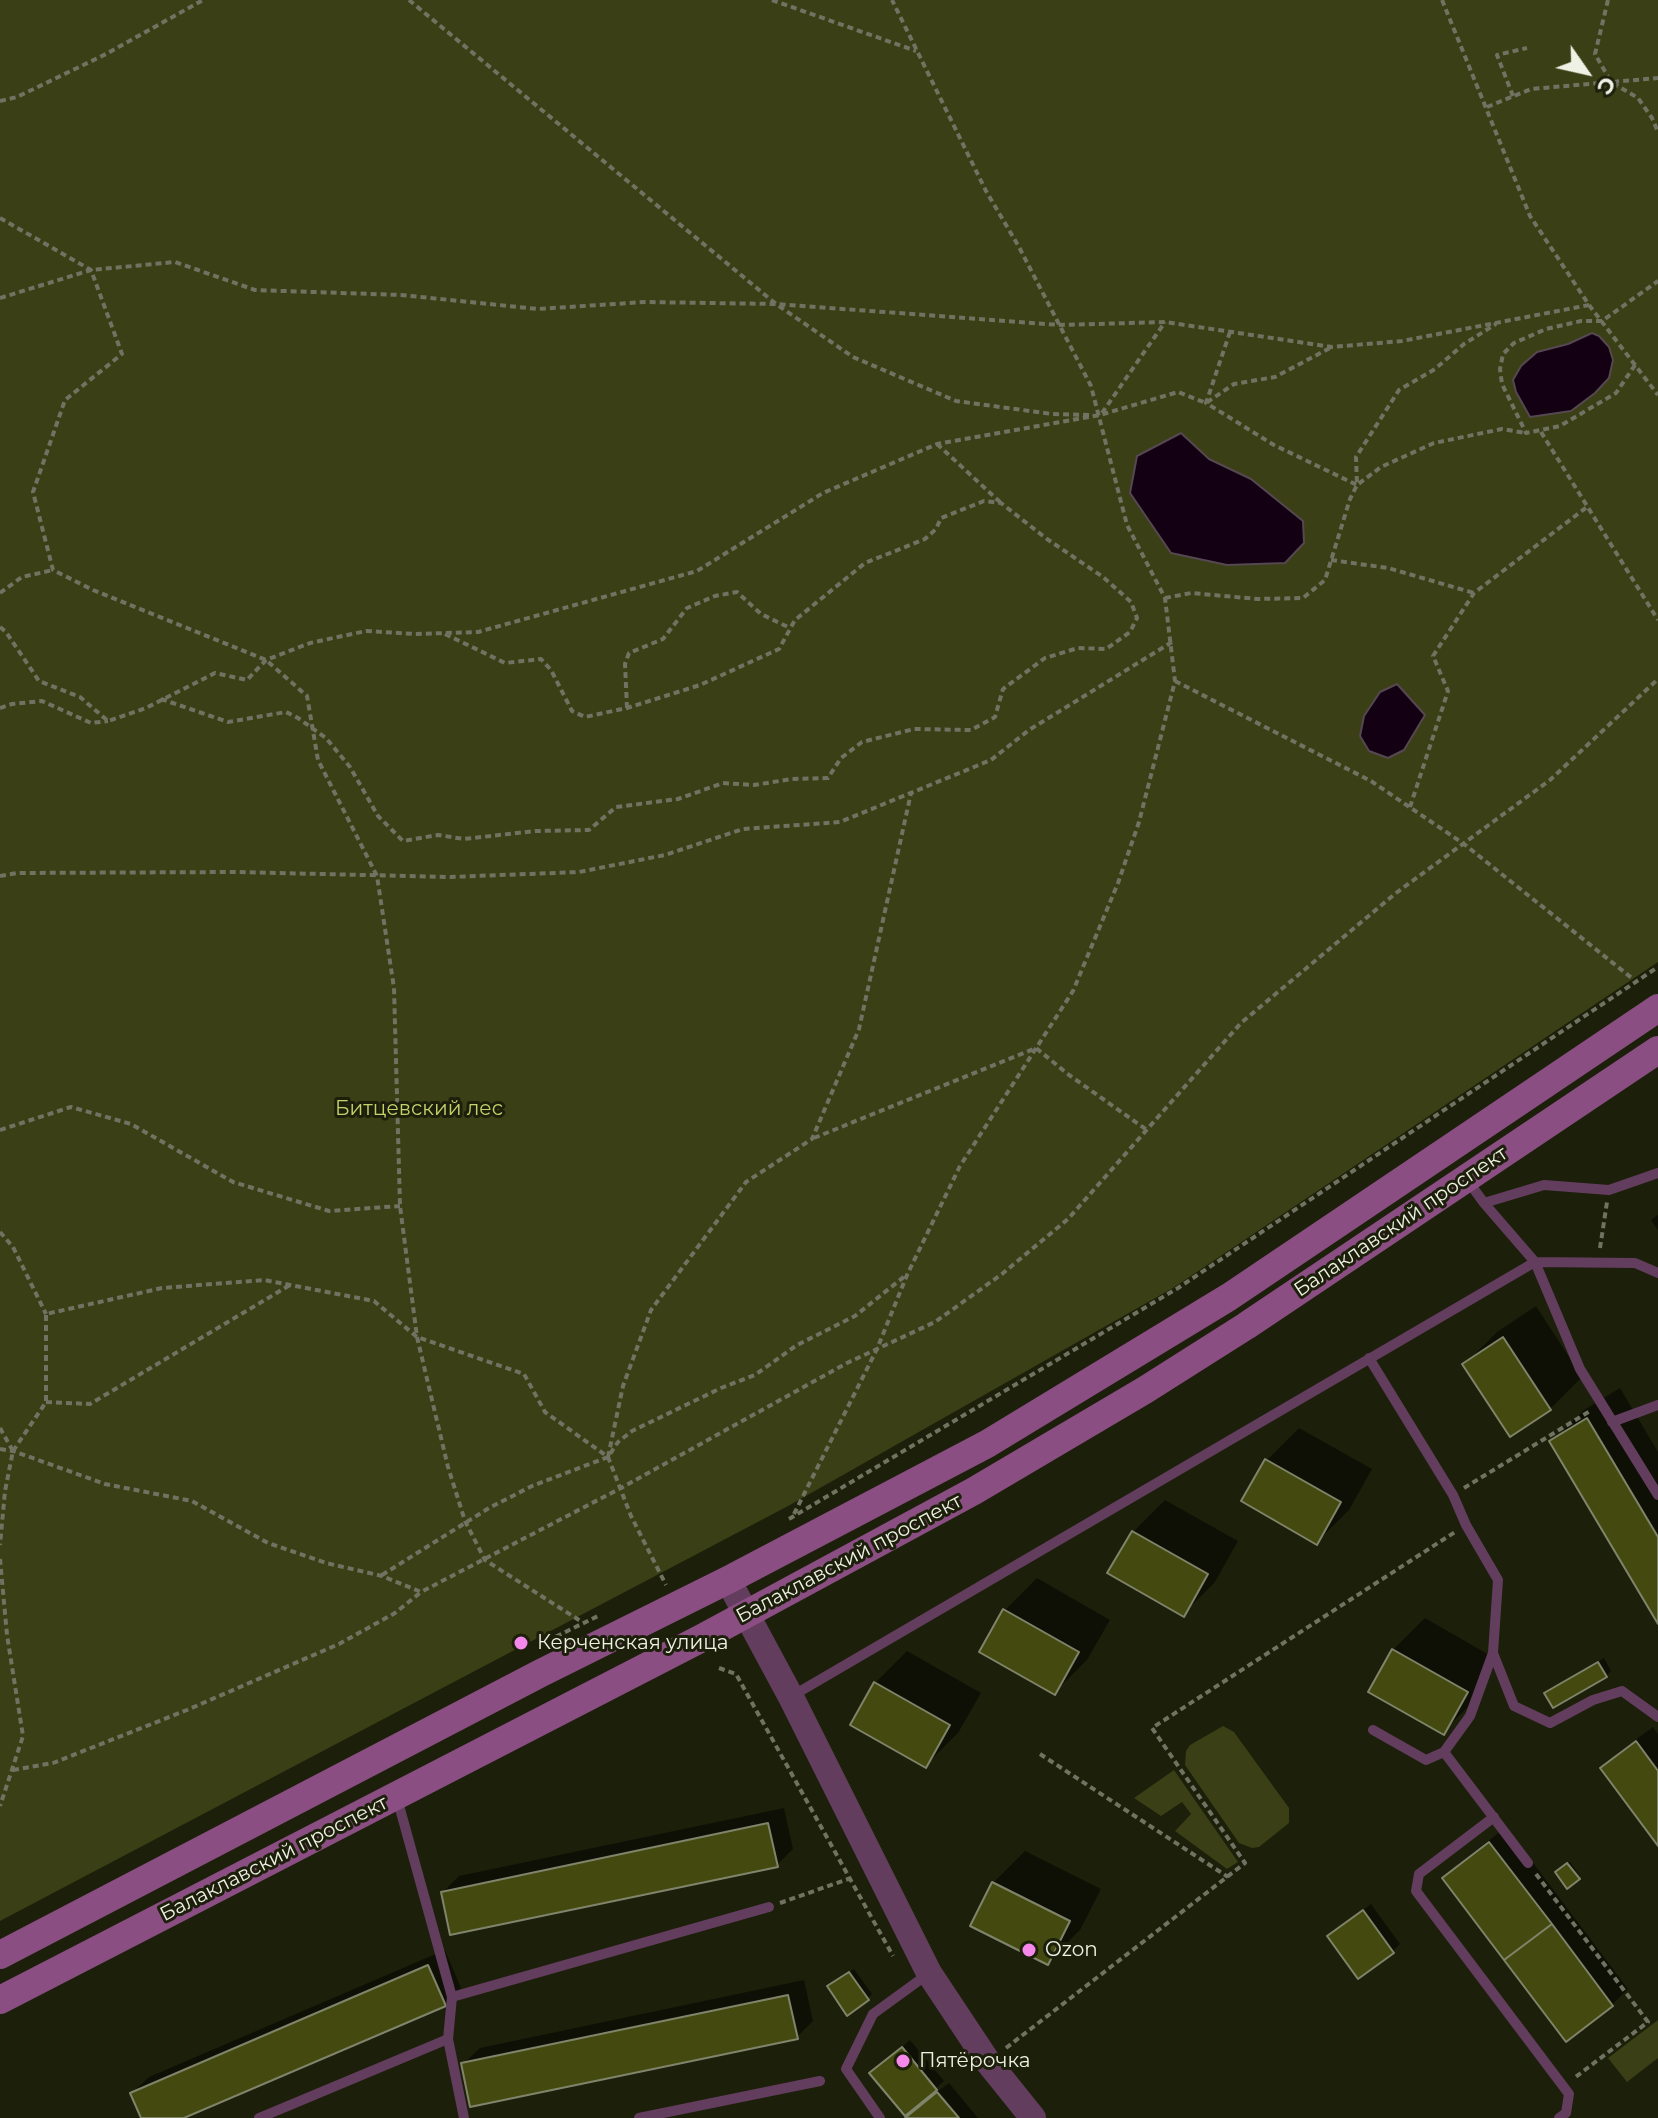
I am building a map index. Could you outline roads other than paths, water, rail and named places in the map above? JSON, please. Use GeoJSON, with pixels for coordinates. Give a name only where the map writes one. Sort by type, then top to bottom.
{"type":"FeatureCollection","features":[{"type":"Feature","properties":{"kind":"main road","name":"Балаклавский проспект"},"geometry":{"type":"LineString","coordinates":[[0,1955],[987,1444],[1229,1297],[1658,1008]]}},
{"type":"Feature","properties":{"kind":"main road","name":"Балаклавский проспект"},"geometry":{"type":"LineString","coordinates":[[0,2000],[747,1615],[974,1491],[1246,1326],[1653,1057]]}},
{"type":"Feature","properties":{"kind":"street"},"geometry":{"type":"LineString","coordinates":[[728,1580],[791,1697],[863,1874],[919,1980],[1033,2118]]}},
{"type":"Feature","properties":{"kind":"lane"},"geometry":{"type":"LineString","coordinates":[[1484,1203],[1544,1185],[1609,1190],[1658,1173]]}},
{"type":"Feature","properties":{"kind":"lane"},"geometry":{"type":"LineString","coordinates":[[1466,1178],[1535,1262],[1580,1369],[1658,1495]]}},
{"type":"Feature","properties":{"kind":"lane"},"geometry":{"type":"LineString","coordinates":[[791,1697],[1535,1262],[1635,1263],[1658,1273]]}},
{"type":"Feature","properties":{"kind":"lane"},"geometry":{"type":"LineString","coordinates":[[1369,1358],[1453,1495],[1466,1525],[1498,1580],[1493,1653],[1470,1716],[1444,1752],[1426,1760],[1373,1730]]}},
{"type":"Feature","properties":{"kind":"lane"},"geometry":{"type":"LineString","coordinates":[[1612,1422],[1658,1405]]}},
{"type":"Feature","properties":{"kind":"lane"},"geometry":{"type":"LineString","coordinates":[[1493,1653],[1514,1706],[1550,1723],[1593,1700],[1622,1691],[1658,1717]]}},
{"type":"Feature","properties":{"kind":"lane"},"geometry":{"type":"LineString","coordinates":[[1444,1752],[1528,1863]]}},
{"type":"Feature","properties":{"kind":"lane"},"geometry":{"type":"LineString","coordinates":[[396,1796],[452,1997],[448,2039],[464,2118]]}},
{"type":"Feature","properties":{"kind":"lane"},"geometry":{"type":"LineString","coordinates":[[1494,1817],[1419,1874],[1416,1891],[1569,2094],[1566,2113],[1559,2118]]}},
{"type":"Feature","properties":{"kind":"lane"},"geometry":{"type":"LineString","coordinates":[[452,1997],[769,1907]]}},
{"type":"Feature","properties":{"kind":"lane"},"geometry":{"type":"LineString","coordinates":[[880,2118],[846,2069],[873,2014],[919,1980]]}},
{"type":"Feature","properties":{"kind":"lane"},"geometry":{"type":"LineString","coordinates":[[259,2118],[448,2039]]}},
{"type":"Feature","properties":{"kind":"lane"},"geometry":{"type":"LineString","coordinates":[[639,2118],[820,2081]]}},
{"type":"Feature","properties":{"kind":"place","name":"Керченская улица"},"geometry":{"type":"Point","coordinates":[521,1643]}},
{"type":"Feature","properties":{"kind":"place","name":"Ozon"},"geometry":{"type":"Point","coordinates":[1029,1950]}},
{"type":"Feature","properties":{"kind":"place","name":"Пятёрочка"},"geometry":{"type":"Point","coordinates":[903,2061]}},
{"type":"Feature","properties":{"kind":"park label","name":"Битцевский лес"},"geometry":{"type":"Point","coordinates":[419,1109]}}]}
